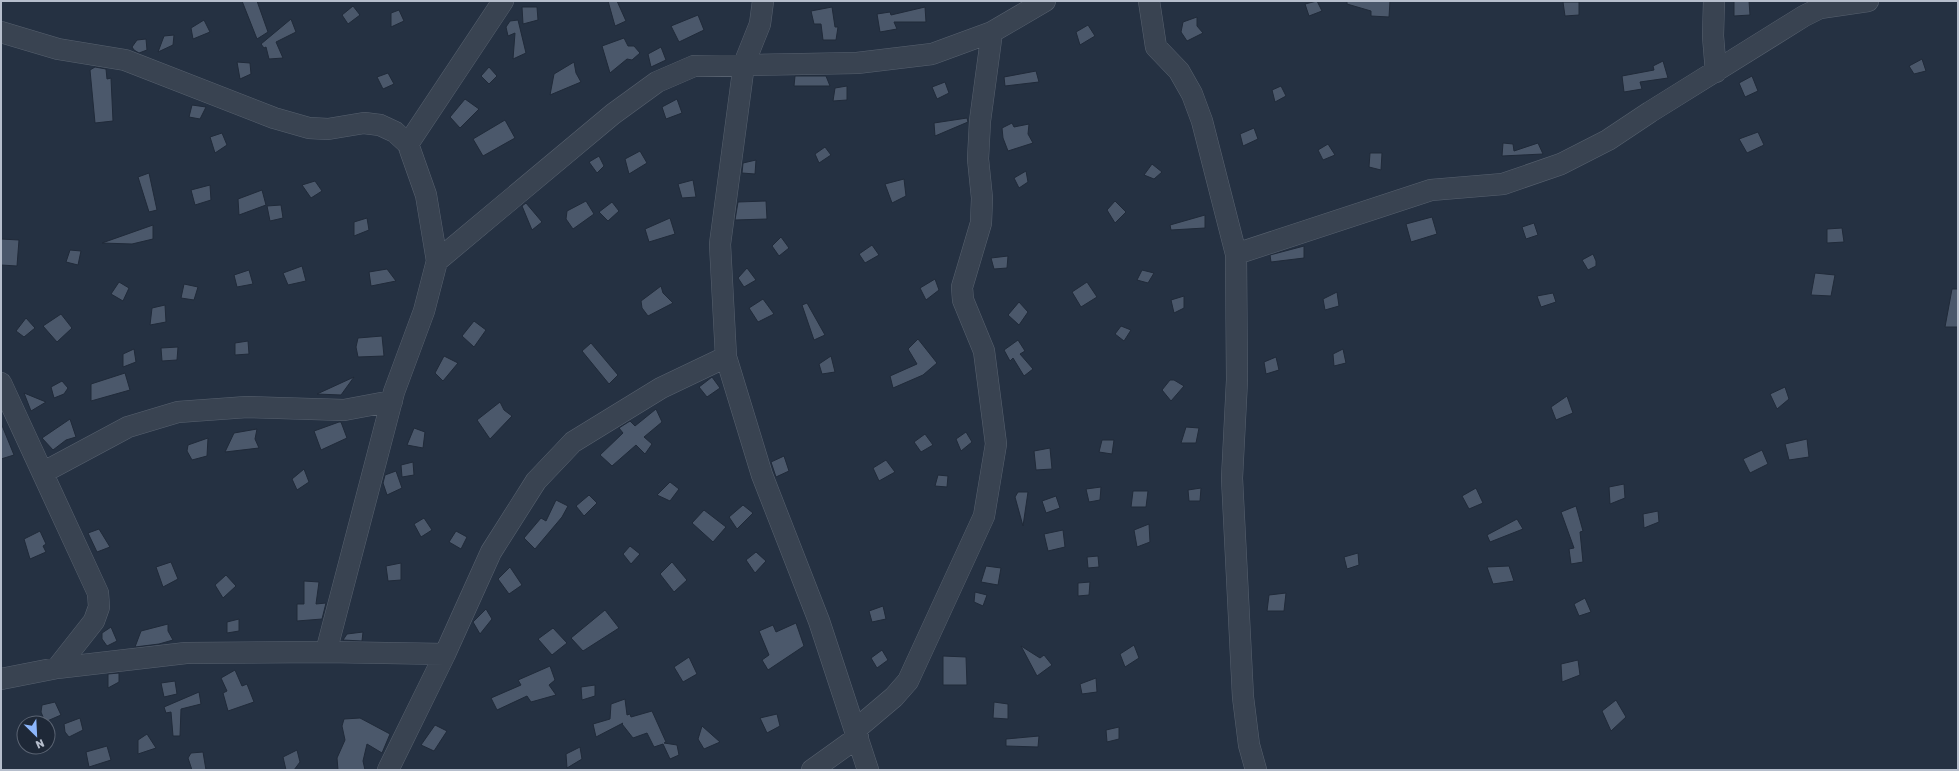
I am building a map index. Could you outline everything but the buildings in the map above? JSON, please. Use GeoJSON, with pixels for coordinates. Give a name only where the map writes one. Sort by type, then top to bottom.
{"type":"FeatureCollection","features":[{"type":"Feature","properties":{"kind":"street"},"geometry":{"type":"LineString","coordinates":[[408,144],[503,1]]}},
{"type":"Feature","properties":{"kind":"street"},"geometry":{"type":"LineString","coordinates":[[763,1],[760,24],[744,64],[720,244],[726,357],[762,475],[819,621],[868,770]]}},
{"type":"Feature","properties":{"kind":"street"},"geometry":{"type":"LineString","coordinates":[[437,261],[613,114],[657,82],[694,66],[857,63],[932,54],[992,32],[1044,1]]}},
{"type":"Feature","properties":{"kind":"street"},"geometry":{"type":"LineString","coordinates":[[1148,1],[1156,47],[1179,71],[1192,94],[1202,122],[1236,254],[1236,380],[1232,478],[1243,697],[1249,745],[1256,770]]}},
{"type":"Feature","properties":{"kind":"street"},"geometry":{"type":"LineString","coordinates":[[1714,1],[1713,36],[1716,72]]}},
{"type":"Feature","properties":{"kind":"street"},"geometry":{"type":"LineString","coordinates":[[1236,254],[1431,190],[1503,184],[1561,164],[1608,140],[1820,8],[1868,1]]}},
{"type":"Feature","properties":{"kind":"street"},"geometry":{"type":"LineString","coordinates":[[1,32],[58,49],[125,60],[274,118],[309,128],[328,129],[364,123],[380,125],[395,132],[408,144],[426,195],[437,261],[424,311],[392,401],[326,652]]}},
{"type":"Feature","properties":{"kind":"street"},"geometry":{"type":"LineString","coordinates":[[812,770],[856,734],[894,697],[908,681],[984,516],[996,444],[984,351],[963,300],[962,286],[981,223],[982,198],[978,159],[980,121],[992,32]]}},
{"type":"Feature","properties":{"kind":"street"},"geometry":{"type":"LineString","coordinates":[[388,770],[445,654],[491,552],[536,481],[573,442],[660,388],[726,357]]}},
{"type":"Feature","properties":{"kind":"street"},"geometry":{"type":"LineString","coordinates":[[1,383],[44,472],[98,594],[99,607],[94,621],[57,668]]}},
{"type":"Feature","properties":{"kind":"street"},"geometry":{"type":"LineString","coordinates":[[44,472],[128,427],[178,412],[247,407],[344,410],[392,401]]}},
{"type":"Feature","properties":{"kind":"street"},"geometry":{"type":"LineString","coordinates":[[1,680],[57,668],[186,653],[326,652],[445,654]]}}]}
